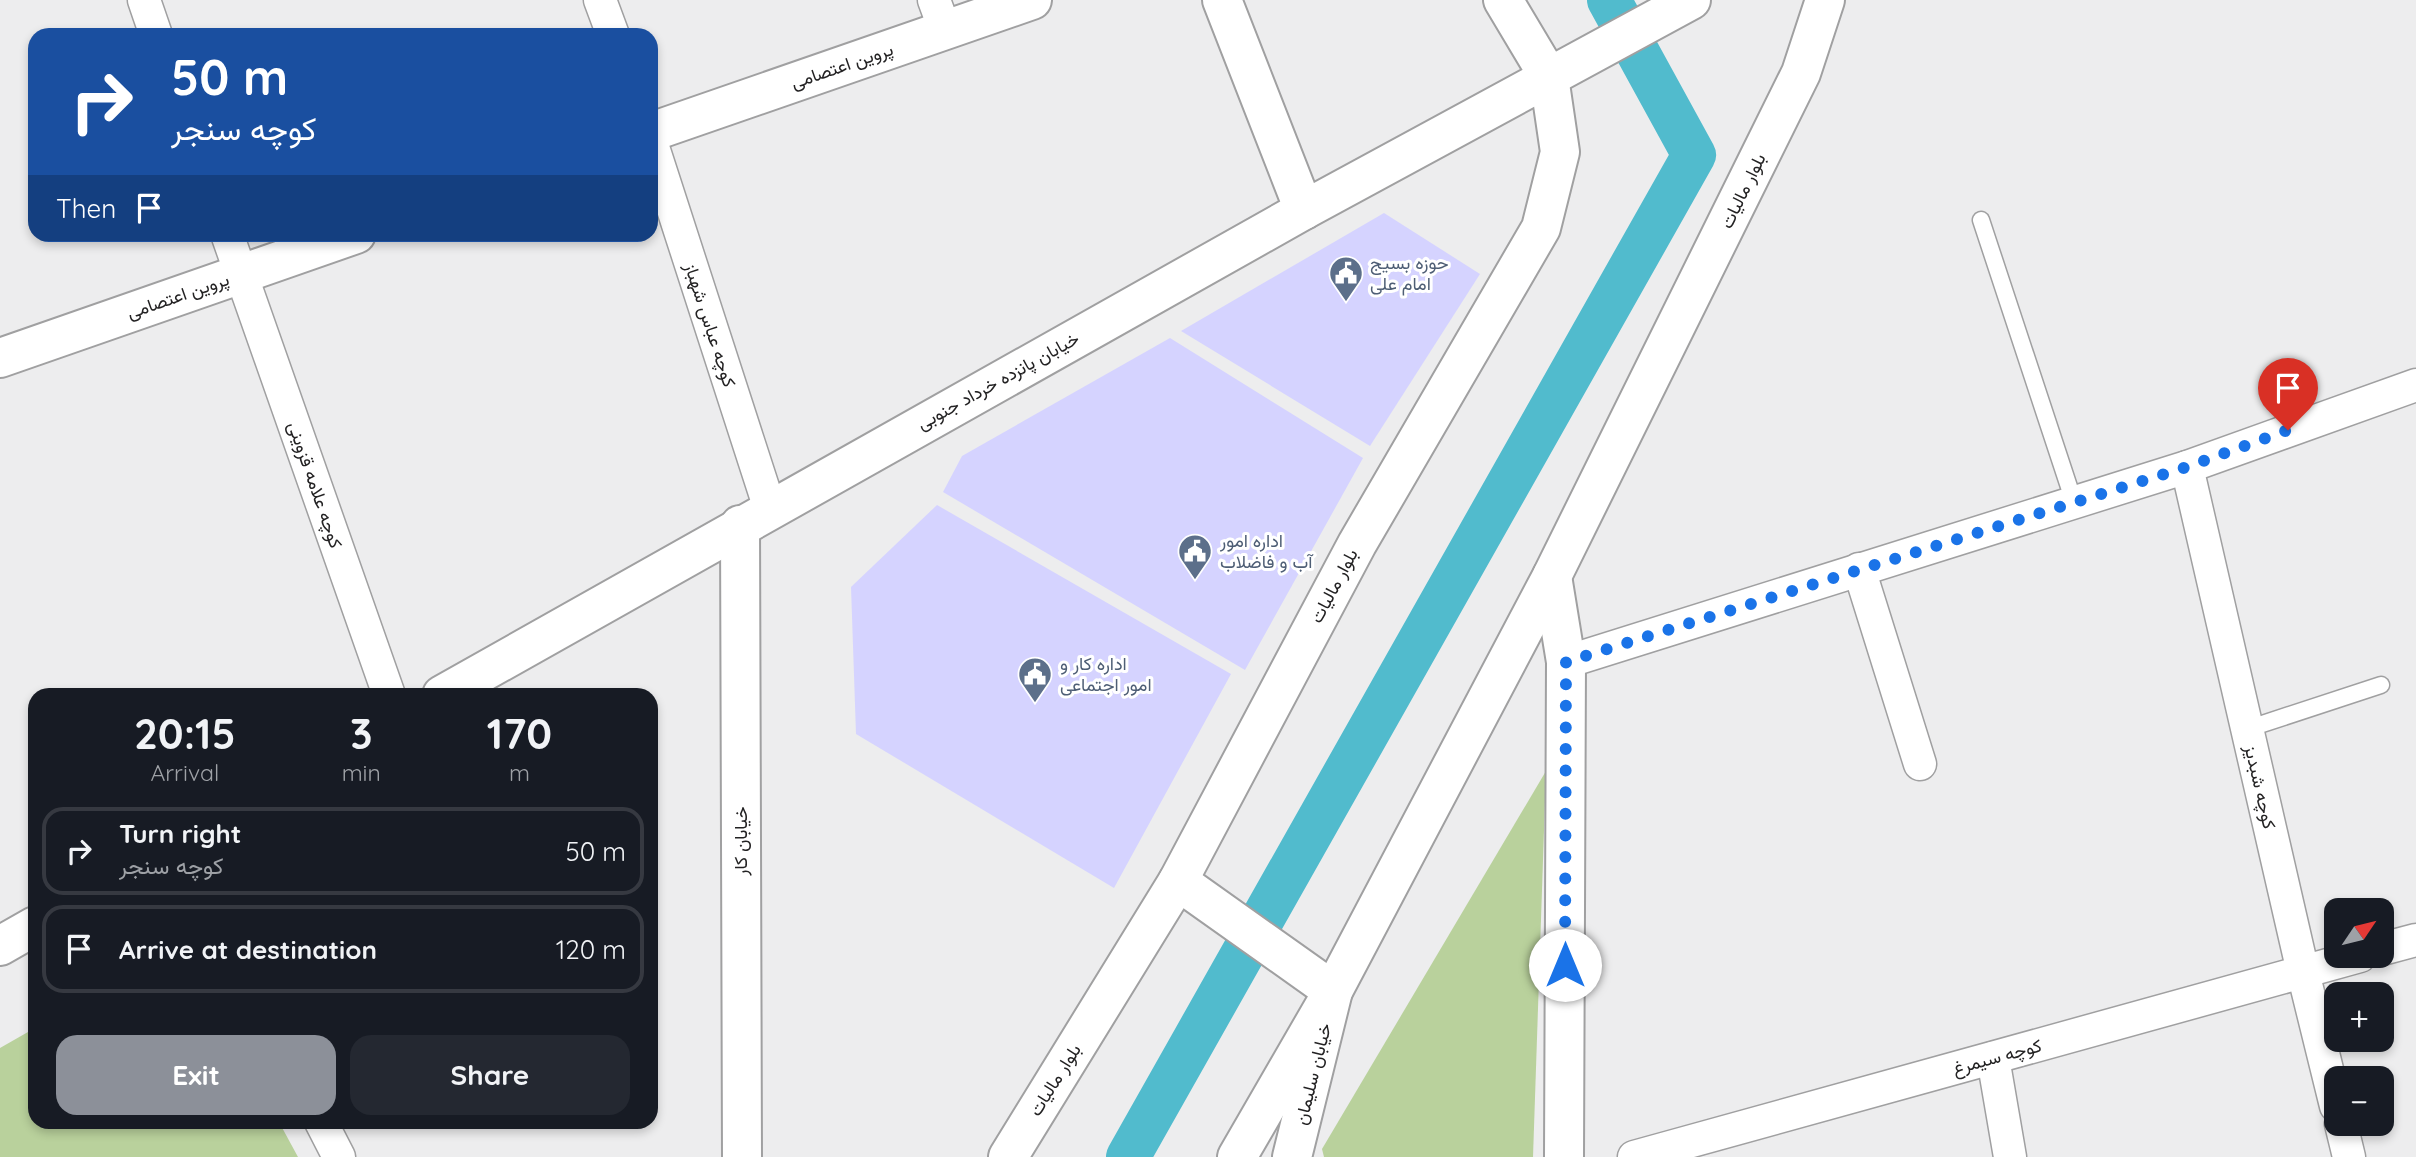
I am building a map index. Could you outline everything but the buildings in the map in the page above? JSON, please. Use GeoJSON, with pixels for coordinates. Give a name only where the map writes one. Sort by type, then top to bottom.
{"type":"FeatureCollection","features":[{"type":"Feature","properties":{"kind":"street"},"geometry":{"type":"LineString","coordinates":[[144,0],[154,28]]}},
{"type":"Feature","properties":{"kind":"street"},"geometry":{"type":"LineString","coordinates":[[600,0],[610,28]]}},
{"type":"Feature","properties":{"kind":"street","name":"پروین اعتصامی"},"geometry":{"type":"LineString","coordinates":[[658,129],[940,15],[1032,0]]}},
{"type":"Feature","properties":{"kind":"street"},"geometry":{"type":"LineString","coordinates":[[1222,0],[1304,210]]}},
{"type":"Feature","properties":{"kind":"street","name":"بلوار مالیات"},"geometry":{"type":"LineString","coordinates":[[1008,1157],[1178,881],[1357,544],[1541,228],[1560,152],[1553,74],[1503,0]]}},
{"type":"Feature","properties":{"kind":"street","name":"بلوار مالیات"},"geometry":{"type":"LineString","coordinates":[[1237,1157],[1334,991],[1552,576],[1801,73],[1825,0]]}},
{"type":"Feature","properties":{"kind":"street","name":"خیابان پانزده خرداد جنوبی"},"geometry":{"type":"LineString","coordinates":[[454,688],[1304,210],[1681,6]]}},
{"type":"Feature","properties":{"kind":"street","name":"کوچه عباس شهباز"},"geometry":{"type":"LineString","coordinates":[[658,166],[755,517]]}},
{"type":"Feature","properties":{"kind":"street","name":"کوچه علامه قزوینی"},"geometry":{"type":"LineString","coordinates":[[230,242],[387,688]]}},
{"type":"Feature","properties":{"kind":"street","name":"پروین اعتصامی"},"geometry":{"type":"LineString","coordinates":[[0,358],[334,242]]}},
{"type":"Feature","properties":{"kind":"street"},"geometry":{"type":"LineString","coordinates":[[1566,662],[2187,467],[2416,385]]}},
{"type":"Feature","properties":{"kind":"street","name":"کوچه شبدیز"},"geometry":{"type":"LineString","coordinates":[[2187,467],[2326,1066]]}},
{"type":"Feature","properties":{"kind":"street","name":"خیابان کار"},"geometry":{"type":"LineString","coordinates":[[742,1157],[755,517]]}},
{"type":"Feature","properties":{"kind":"street"},"geometry":{"type":"LineString","coordinates":[[1860,569],[1920,764]]}},
{"type":"Feature","properties":{"kind":"street"},"geometry":{"type":"LineString","coordinates":[[1552,576],[1566,662],[1564,1157]]}},
{"type":"Feature","properties":{"kind":"street"},"geometry":{"type":"LineString","coordinates":[[1178,881],[1334,991]]}},
{"type":"Feature","properties":{"kind":"street"},"geometry":{"type":"LineString","coordinates":[[0,946],[28,930]]}},
{"type":"Feature","properties":{"kind":"street"},"geometry":{"type":"LineString","coordinates":[[2394,946],[2416,940]]}},
{"type":"Feature","properties":{"kind":"street","name":"کوچه سیمرغ"},"geometry":{"type":"LineString","coordinates":[[1634,1157],[2324,966]]}},
{"type":"Feature","properties":{"kind":"street","name":"خیابان سلیمان"},"geometry":{"type":"LineString","coordinates":[[1293,1157],[1334,991]]}},
{"type":"Feature","properties":{"kind":"street"},"geometry":{"type":"LineString","coordinates":[[1993,1058],[2010,1157]]}},
{"type":"Feature","properties":{"kind":"street"},"geometry":{"type":"LineString","coordinates":[[325,1129],[339,1157]]}},
{"type":"Feature","properties":{"kind":"street"},"geometry":{"type":"LineString","coordinates":[[2344,1136],[2349,1157]]}},
{"type":"Feature","properties":{"kind":"lane"},"geometry":{"type":"LineString","coordinates":[[1981,220],[2074,502]]}},
{"type":"Feature","properties":{"kind":"lane"},"geometry":{"type":"LineString","coordinates":[[2246,729],[2381,685]]}},
{"type":"Feature","properties":{"kind":"green space"},"geometry":{"type":"Polygon","coordinates":[[[1546,771],[1533,1157],[1324,1157],[1322,1149],[1546,771]]]}},
{"type":"Feature","properties":{"kind":"green space"},"geometry":{"type":"Polygon","coordinates":[[[28,1032],[28,1129],[283,1129],[298,1157],[0,1157],[0,1048],[28,1032]]]}},
{"type":"Feature","properties":{"kind":"waterway"},"geometry":{"type":"LineString","coordinates":[[1128,1157],[1694,155],[1609,0]]}},
{"type":"Feature","properties":{"kind":"place","name":"حوزه بسیج امام علی"},"geometry":{"type":"Point","coordinates":[1346,303]}},
{"type":"Feature","properties":{"kind":"place","name":"اداره امور آب و فاضلاب"},"geometry":{"type":"Point","coordinates":[1195,581]}},
{"type":"Feature","properties":{"kind":"place","name":"اداره کار و امور اجتماعی"},"geometry":{"type":"Point","coordinates":[1035,704]}},
{"type":"Feature","properties":{"kind":"route"},"geometry":{"type":"LineString","coordinates":[[1565,965],[1566,662],[2187,467],[2288,430]]}}]}
